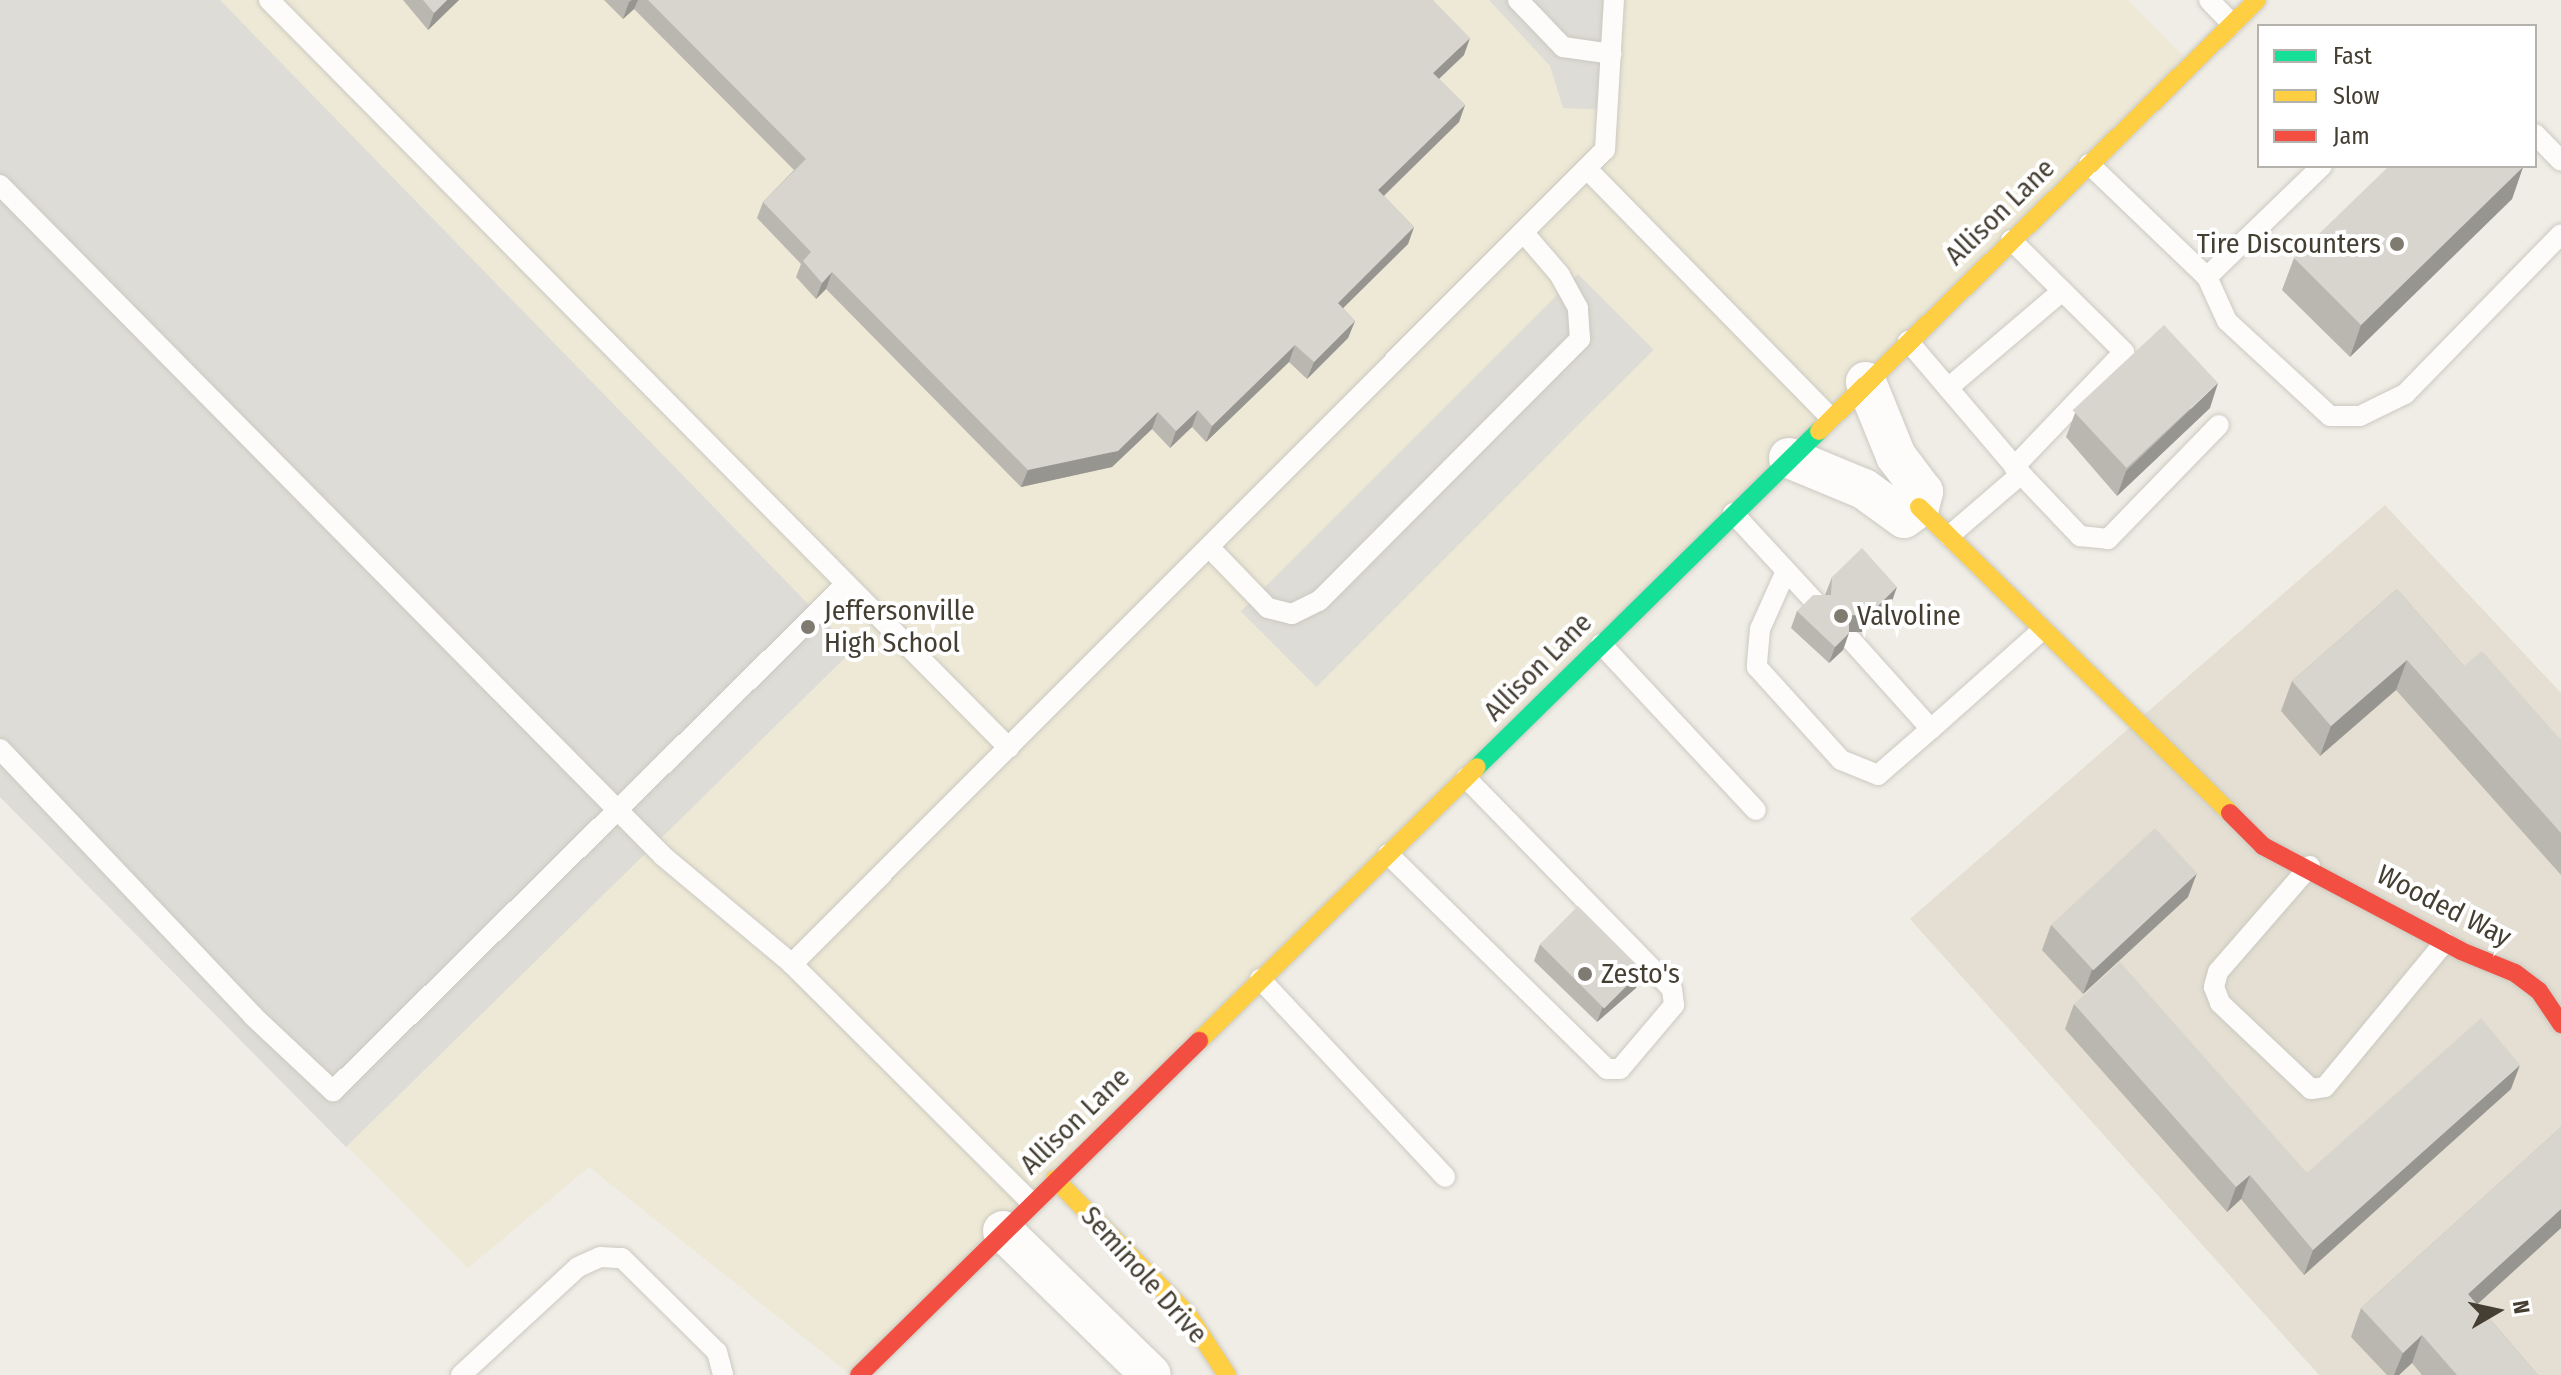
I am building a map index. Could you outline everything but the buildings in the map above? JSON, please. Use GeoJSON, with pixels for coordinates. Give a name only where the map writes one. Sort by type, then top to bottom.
{"type":"FeatureCollection","features":[{"type":"Feature","properties":{"kind":"main road","name":"Allison Lane"},"geometry":{"type":"LineString","coordinates":[[859,1375],[2257,0]]}},
{"type":"Feature","properties":{"kind":"main road","name":"Wooded Way"},"geometry":{"type":"LineString","coordinates":[[1919,507],[2263,846],[2310,866],[2445,942],[2515,973],[2539,991],[2561,1024]]}},
{"type":"Feature","properties":{"kind":"main road","name":"Seminole Drive"},"geometry":{"type":"LineString","coordinates":[[1055,1179],[1188,1315],[1227,1375]]}},
{"type":"Feature","properties":{"kind":"street"},"geometry":{"type":"LineString","coordinates":[[1789,458],[1864,489],[1904,518],[1919,507],[1923,492],[1896,456],[1866,382]]}},
{"type":"Feature","properties":{"kind":"street"},"geometry":{"type":"LineString","coordinates":[[1003,1231],[1151,1375]]}},
{"type":"Feature","properties":{"kind":"lane"},"geometry":{"type":"LineString","coordinates":[[269,0],[844,586],[1009,748]]}},
{"type":"Feature","properties":{"kind":"lane"},"geometry":{"type":"LineString","coordinates":[[1518,0],[1563,47],[1612,54]]}},
{"type":"Feature","properties":{"kind":"lane"},"geometry":{"type":"LineString","coordinates":[[792,964],[1605,150],[1614,0]]}},
{"type":"Feature","properties":{"kind":"lane"},"geometry":{"type":"LineString","coordinates":[[2209,0],[2232,24]]}},
{"type":"Feature","properties":{"kind":"lane"},"geometry":{"type":"LineString","coordinates":[[2537,136],[2561,161]]}},
{"type":"Feature","properties":{"kind":"lane"},"geometry":{"type":"LineString","coordinates":[[2089,164],[2207,277],[2227,321],[2330,416],[2360,416],[2405,394],[2561,234]]}},
{"type":"Feature","properties":{"kind":"lane"},"geometry":{"type":"LineString","coordinates":[[2207,277],[2320,168]]}},
{"type":"Feature","properties":{"kind":"lane"},"geometry":{"type":"LineString","coordinates":[[1587,169],[1830,417]]}},
{"type":"Feature","properties":{"kind":"lane"},"geometry":{"type":"LineString","coordinates":[[0,185],[663,856],[792,964],[1032,1203]]}},
{"type":"Feature","properties":{"kind":"lane"},"geometry":{"type":"LineString","coordinates":[[1209,547],[1268,608],[1292,614],[1319,601],[1362,558],[1580,339],[1578,308],[1560,275],[1523,232]]}},
{"type":"Feature","properties":{"kind":"lane"},"geometry":{"type":"LineString","coordinates":[[1949,536],[2018,470],[2124,352],[2011,240]]}},
{"type":"Feature","properties":{"kind":"lane"},"geometry":{"type":"LineString","coordinates":[[1948,388],[2062,291]]}},
{"type":"Feature","properties":{"kind":"lane"},"geometry":{"type":"LineString","coordinates":[[1908,341],[2018,470],[2080,536],[2108,539],[2219,425]]}},
{"type":"Feature","properties":{"kind":"lane"},"geometry":{"type":"LineString","coordinates":[[1733,513],[1816,603]]}},
{"type":"Feature","properties":{"kind":"lane"},"geometry":{"type":"LineString","coordinates":[[1786,571],[1760,629],[1757,667],[1841,760],[1878,775],[2042,630]]}},
{"type":"Feature","properties":{"kind":"lane"},"geometry":{"type":"LineString","coordinates":[[0,749],[253,1016],[333,1091],[844,586]]}},
{"type":"Feature","properties":{"kind":"lane"},"geometry":{"type":"LineString","coordinates":[[1852,641],[1931,729]]}},
{"type":"Feature","properties":{"kind":"lane"},"geometry":{"type":"LineString","coordinates":[[1601,644],[1756,810]]}},
{"type":"Feature","properties":{"kind":"lane"},"geometry":{"type":"LineString","coordinates":[[1388,854],[1607,1069],[1620,1069],[1674,1005],[1672,989],[1466,778]]}},
{"type":"Feature","properties":{"kind":"lane"},"geometry":{"type":"LineString","coordinates":[[2310,866],[2218,972],[2214,987],[2220,1003],[2311,1089],[2325,1087],[2445,942]]}},
{"type":"Feature","properties":{"kind":"lane"},"geometry":{"type":"LineString","coordinates":[[1260,979],[1445,1177]]}},
{"type":"Feature","properties":{"kind":"lane"},"geometry":{"type":"LineString","coordinates":[[461,1375],[578,1267],[600,1257],[622,1258],[717,1352],[723,1375]]}},
{"type":"Feature","properties":{"kind":"shaded area","name":"Jeffersonville High School"},"geometry":{"type":"Polygon","coordinates":[[[0,0],[2128,0],[2191,64],[851,1375],[589,1167],[468,1268],[0,796],[0,0]]]}},
{"type":"Feature","properties":{"kind":"shaded area"},"geometry":{"type":"Polygon","coordinates":[[[0,0],[220,0],[853,650],[346,1147],[0,797],[0,0]]]}},
{"type":"Feature","properties":{"kind":"shaded area"},"geometry":{"type":"Polygon","coordinates":[[[1489,0],[1614,0],[1609,110],[1563,108],[1550,66],[1489,0]]]}},
{"type":"Feature","properties":{"kind":"shaded area"},"geometry":{"type":"Polygon","coordinates":[[[1578,274],[1654,350],[1316,687],[1241,611],[1578,274]]]}},
{"type":"Feature","properties":{"kind":"shaded area"},"geometry":{"type":"Polygon","coordinates":[[[2385,505],[2561,693],[2561,1375],[2319,1375],[1910,919],[2385,505]]]}},
{"type":"Feature","properties":{"kind":"traffic: fast"},"geometry":{"type":"LineString","coordinates":[[1477,767],[1819,431]]}},
{"type":"Feature","properties":{"kind":"traffic: slow"},"geometry":{"type":"LineString","coordinates":[[1819,431],[2257,0]]}},
{"type":"Feature","properties":{"kind":"traffic: slow"},"geometry":{"type":"LineString","coordinates":[[1919,507],[2230,813]]}},
{"type":"Feature","properties":{"kind":"traffic: slow"},"geometry":{"type":"LineString","coordinates":[[1199,1041],[1477,767]]}},
{"type":"Feature","properties":{"kind":"traffic: slow"},"geometry":{"type":"LineString","coordinates":[[1055,1179],[1188,1315],[1227,1375]]}},
{"type":"Feature","properties":{"kind":"traffic: jam"},"geometry":{"type":"LineString","coordinates":[[2230,813],[2263,846],[2461,951],[2515,973],[2539,991],[2561,1024]]}},
{"type":"Feature","properties":{"kind":"traffic: jam"},"geometry":{"type":"LineString","coordinates":[[859,1375],[1199,1041]]}},
{"type":"Feature","properties":{"kind":"place","name":"Tire Discounters"},"geometry":{"type":"Point","coordinates":[2397,244]}},
{"type":"Feature","properties":{"kind":"place","name":"Valvoline"},"geometry":{"type":"Point","coordinates":[1841,616]}},
{"type":"Feature","properties":{"kind":"place","name":"Jeffersonville High School"},"geometry":{"type":"Point","coordinates":[808,627]}},
{"type":"Feature","properties":{"kind":"place","name":"Zesto's"},"geometry":{"type":"Point","coordinates":[1585,974]}}]}
